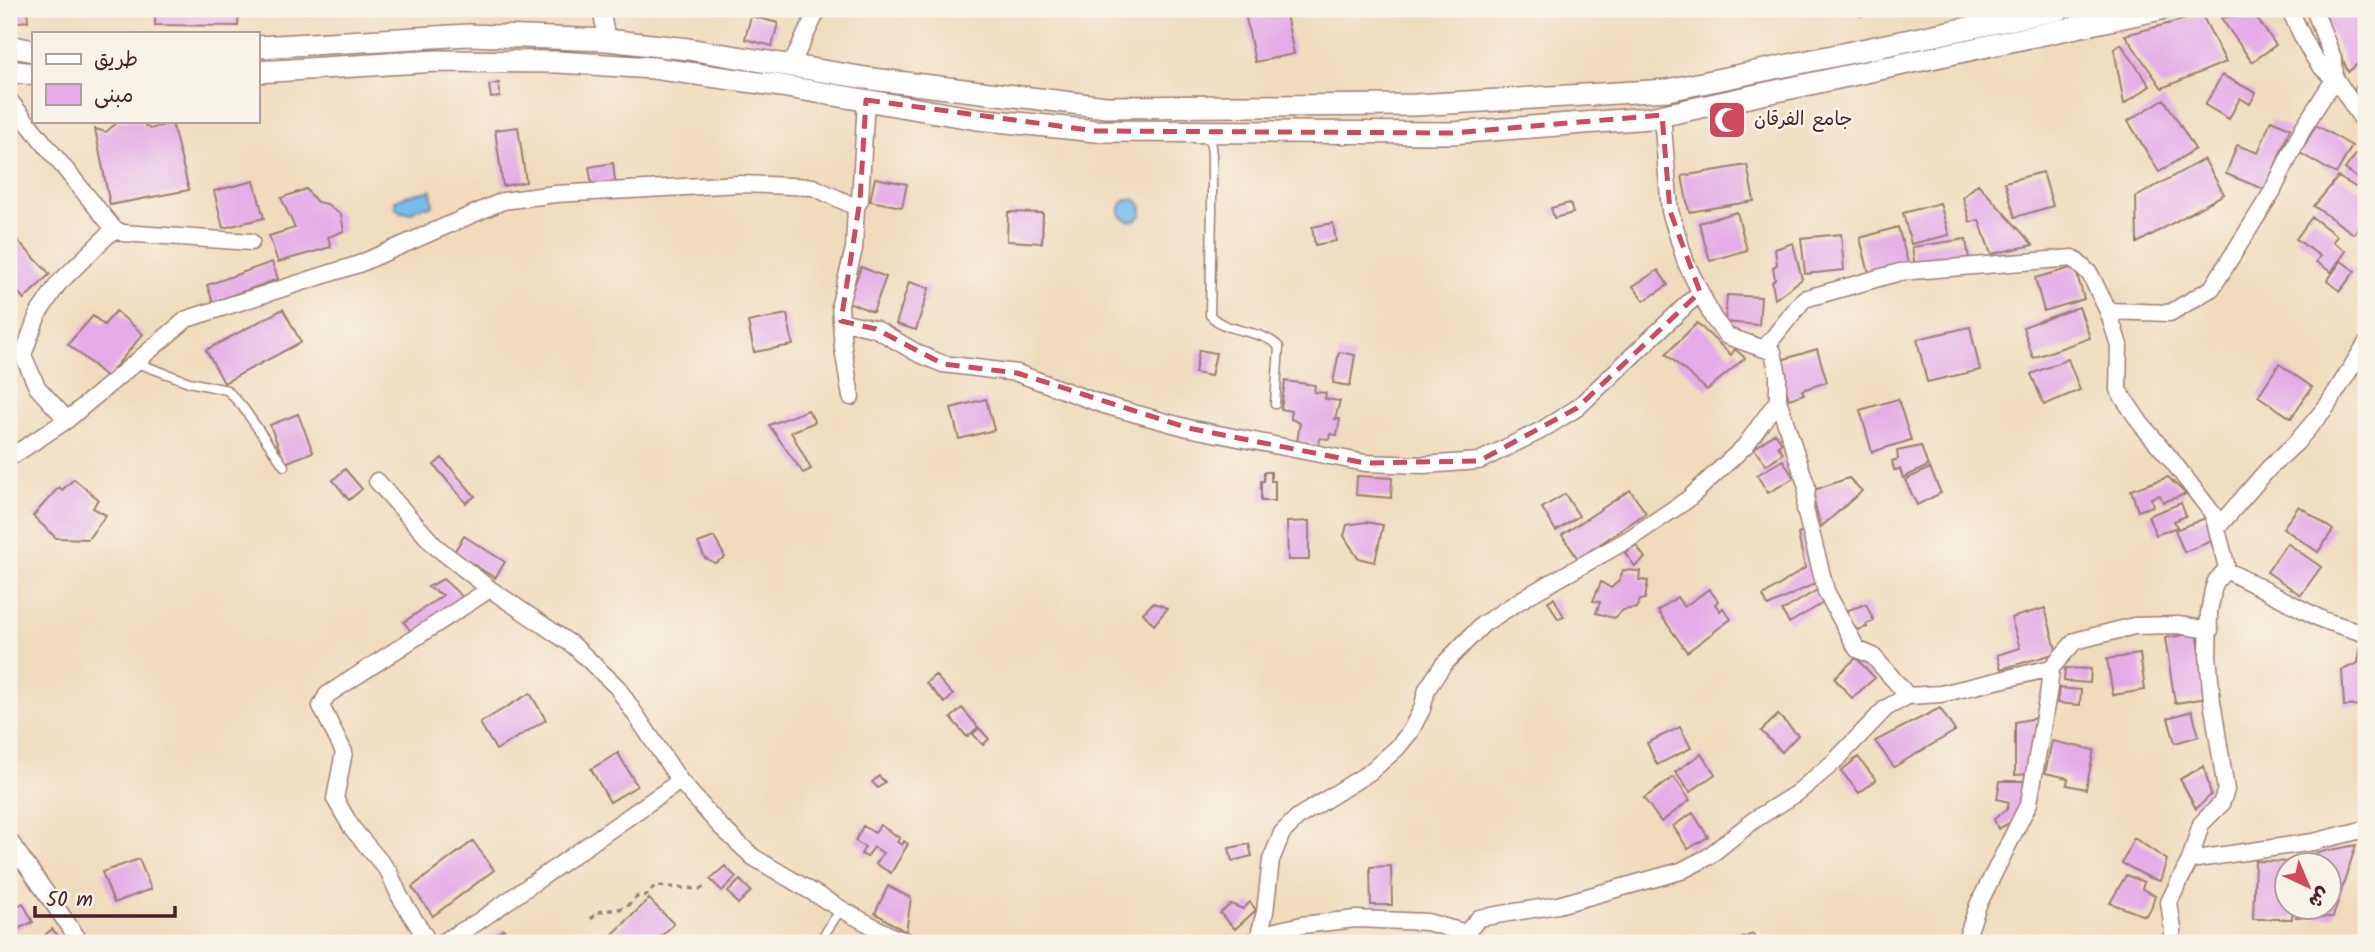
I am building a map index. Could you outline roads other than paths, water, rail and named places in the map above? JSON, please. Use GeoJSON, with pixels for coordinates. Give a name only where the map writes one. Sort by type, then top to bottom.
{"type":"FeatureCollection","features":[{"type":"Feature","properties":{"kind":"main road"},"geometry":{"type":"LineString","coordinates":[[259,72],[437,61],[558,62],[653,68],[977,119],[1096,131],[1452,133],[1650,118],[2161,9]]}},
{"type":"Feature","properties":{"kind":"main road"},"geometry":{"type":"LineString","coordinates":[[259,47],[469,35],[607,40],[688,49],[872,79],[1106,107],[1415,106],[1668,90],[2049,10]]}},
{"type":"Feature","properties":{"kind":"street"},"geometry":{"type":"LineString","coordinates":[[601,9],[607,40]]}},
{"type":"Feature","properties":{"kind":"street"},"geometry":{"type":"LineString","coordinates":[[791,65],[818,9]]}},
{"type":"Feature","properties":{"kind":"street"},"geometry":{"type":"LineString","coordinates":[[2290,9],[2315,57],[2327,74],[2335,78],[2366,125]]}},
{"type":"Feature","properties":{"kind":"street"},"geometry":{"type":"LineString","coordinates":[[2108,310],[2170,313],[2212,288],[2272,192],[2302,128],[2335,78],[2334,61],[2314,9]]}},
{"type":"Feature","properties":{"kind":"street"},"geometry":{"type":"LineString","coordinates":[[17,75],[23,49]]}},
{"type":"Feature","properties":{"kind":"street"},"geometry":{"type":"LineString","coordinates":[[9,100],[114,229],[123,233],[251,242]]}},
{"type":"Feature","properties":{"kind":"street"},"geometry":{"type":"LineString","coordinates":[[851,397],[843,348],[840,304],[854,249],[866,100]]}},
{"type":"Feature","properties":{"kind":"street"},"geometry":{"type":"LineString","coordinates":[[1662,115],[1670,211],[1686,263],[1713,318],[1727,336],[1773,352],[1778,375],[1778,400],[1807,487],[1805,509],[1826,592],[1857,649],[1873,656],[1908,696]]}},
{"type":"Feature","properties":{"kind":"street"},"geometry":{"type":"LineString","coordinates":[[9,458],[67,420],[187,319],[359,264],[503,201],[555,194],[740,184],[813,187],[856,207]]}},
{"type":"Feature","properties":{"kind":"street"},"geometry":{"type":"LineString","coordinates":[[67,420],[37,387],[23,355],[38,314],[58,284],[114,229]]}},
{"type":"Feature","properties":{"kind":"street"},"geometry":{"type":"LineString","coordinates":[[1764,349],[1804,299],[1900,272],[2073,258],[2090,274],[2108,310],[2119,345],[2118,390],[2141,424],[2213,514],[2226,570]]}},
{"type":"Feature","properties":{"kind":"street"},"geometry":{"type":"LineString","coordinates":[[841,321],[876,328],[919,354],[943,364],[1017,373],[1093,402],[1188,428],[1365,463],[1424,465],[1479,461],[1577,408],[1700,292]]}},
{"type":"Feature","properties":{"kind":"street"},"geometry":{"type":"LineString","coordinates":[[2217,528],[2327,406],[2366,344]]}},
{"type":"Feature","properties":{"kind":"street"},"geometry":{"type":"LineString","coordinates":[[1256,939],[1265,912],[1271,860],[1282,833],[1298,817],[1370,772],[1398,748],[1422,709],[1427,689],[1443,665],[1462,644],[1483,624],[1528,594],[1629,539],[1687,500],[1745,446],[1778,400]]}},
{"type":"Feature","properties":{"kind":"street"},"geometry":{"type":"LineString","coordinates":[[377,481],[435,546],[490,589],[574,646],[617,687],[680,781],[719,825],[753,857],[841,909],[891,936],[912,943]]}},
{"type":"Feature","properties":{"kind":"street"},"geometry":{"type":"LineString","coordinates":[[2170,943],[2173,930],[2169,902],[2190,860],[2201,824],[2221,804],[2226,790],[2212,701],[2208,655],[2209,612],[2213,590],[2216,581],[2226,570]]}},
{"type":"Feature","properties":{"kind":"street"},"geometry":{"type":"LineString","coordinates":[[2226,570],[2323,621],[2366,634]]}},
{"type":"Feature","properties":{"kind":"street"},"geometry":{"type":"LineString","coordinates":[[429,943],[400,897],[389,873],[352,828],[335,799],[344,751],[321,706],[327,695],[490,589]]}},
{"type":"Feature","properties":{"kind":"street"},"geometry":{"type":"LineString","coordinates":[[1256,939],[1303,925],[1356,919],[1427,922],[1470,938],[1479,918],[1569,901],[1681,871],[1709,857],[1754,820],[1797,793],[1834,762],[1886,708],[1908,696],[1941,694],[2051,668],[2075,641],[2134,626],[2178,625],[2210,631]]}},
{"type":"Feature","properties":{"kind":"street"},"geometry":{"type":"LineString","coordinates":[[1965,943],[1978,905],[2029,803],[2051,668]]}},
{"type":"Feature","properties":{"kind":"street"},"geometry":{"type":"LineString","coordinates":[[441,943],[477,923],[680,781]]}},
{"type":"Feature","properties":{"kind":"street"},"geometry":{"type":"LineString","coordinates":[[2190,860],[2313,842],[2366,829]]}},
{"type":"Feature","properties":{"kind":"street"},"geometry":{"type":"LineString","coordinates":[[9,840],[81,943]]}},
{"type":"Feature","properties":{"kind":"lane"},"geometry":{"type":"LineString","coordinates":[[1209,130],[1212,154],[1210,315],[1213,319],[1272,340],[1279,346],[1275,404]]}},
{"type":"Feature","properties":{"kind":"lane"},"geometry":{"type":"LineString","coordinates":[[137,363],[189,382],[227,390],[242,406],[284,466]]}},
{"type":"Feature","properties":{"kind":"lane"},"geometry":{"type":"LineString","coordinates":[[812,943],[824,935],[841,909]]}},
{"type":"Feature","properties":{"kind":"water"},"geometry":{"type":"Polygon","coordinates":[[[431,190],[433,206],[417,208],[412,213],[401,212],[395,207],[395,201],[399,198],[431,190]]]}},
{"type":"Feature","properties":{"kind":"water"},"geometry":{"type":"Polygon","coordinates":[[[1131,199],[1139,202],[1142,210],[1139,218],[1131,221],[1123,218],[1120,210],[1123,202],[1131,199]]]}},
{"type":"Feature","properties":{"kind":"place","name":"جامع الفرقان"},"geometry":{"type":"Point","coordinates":[1727,120]}}]}
